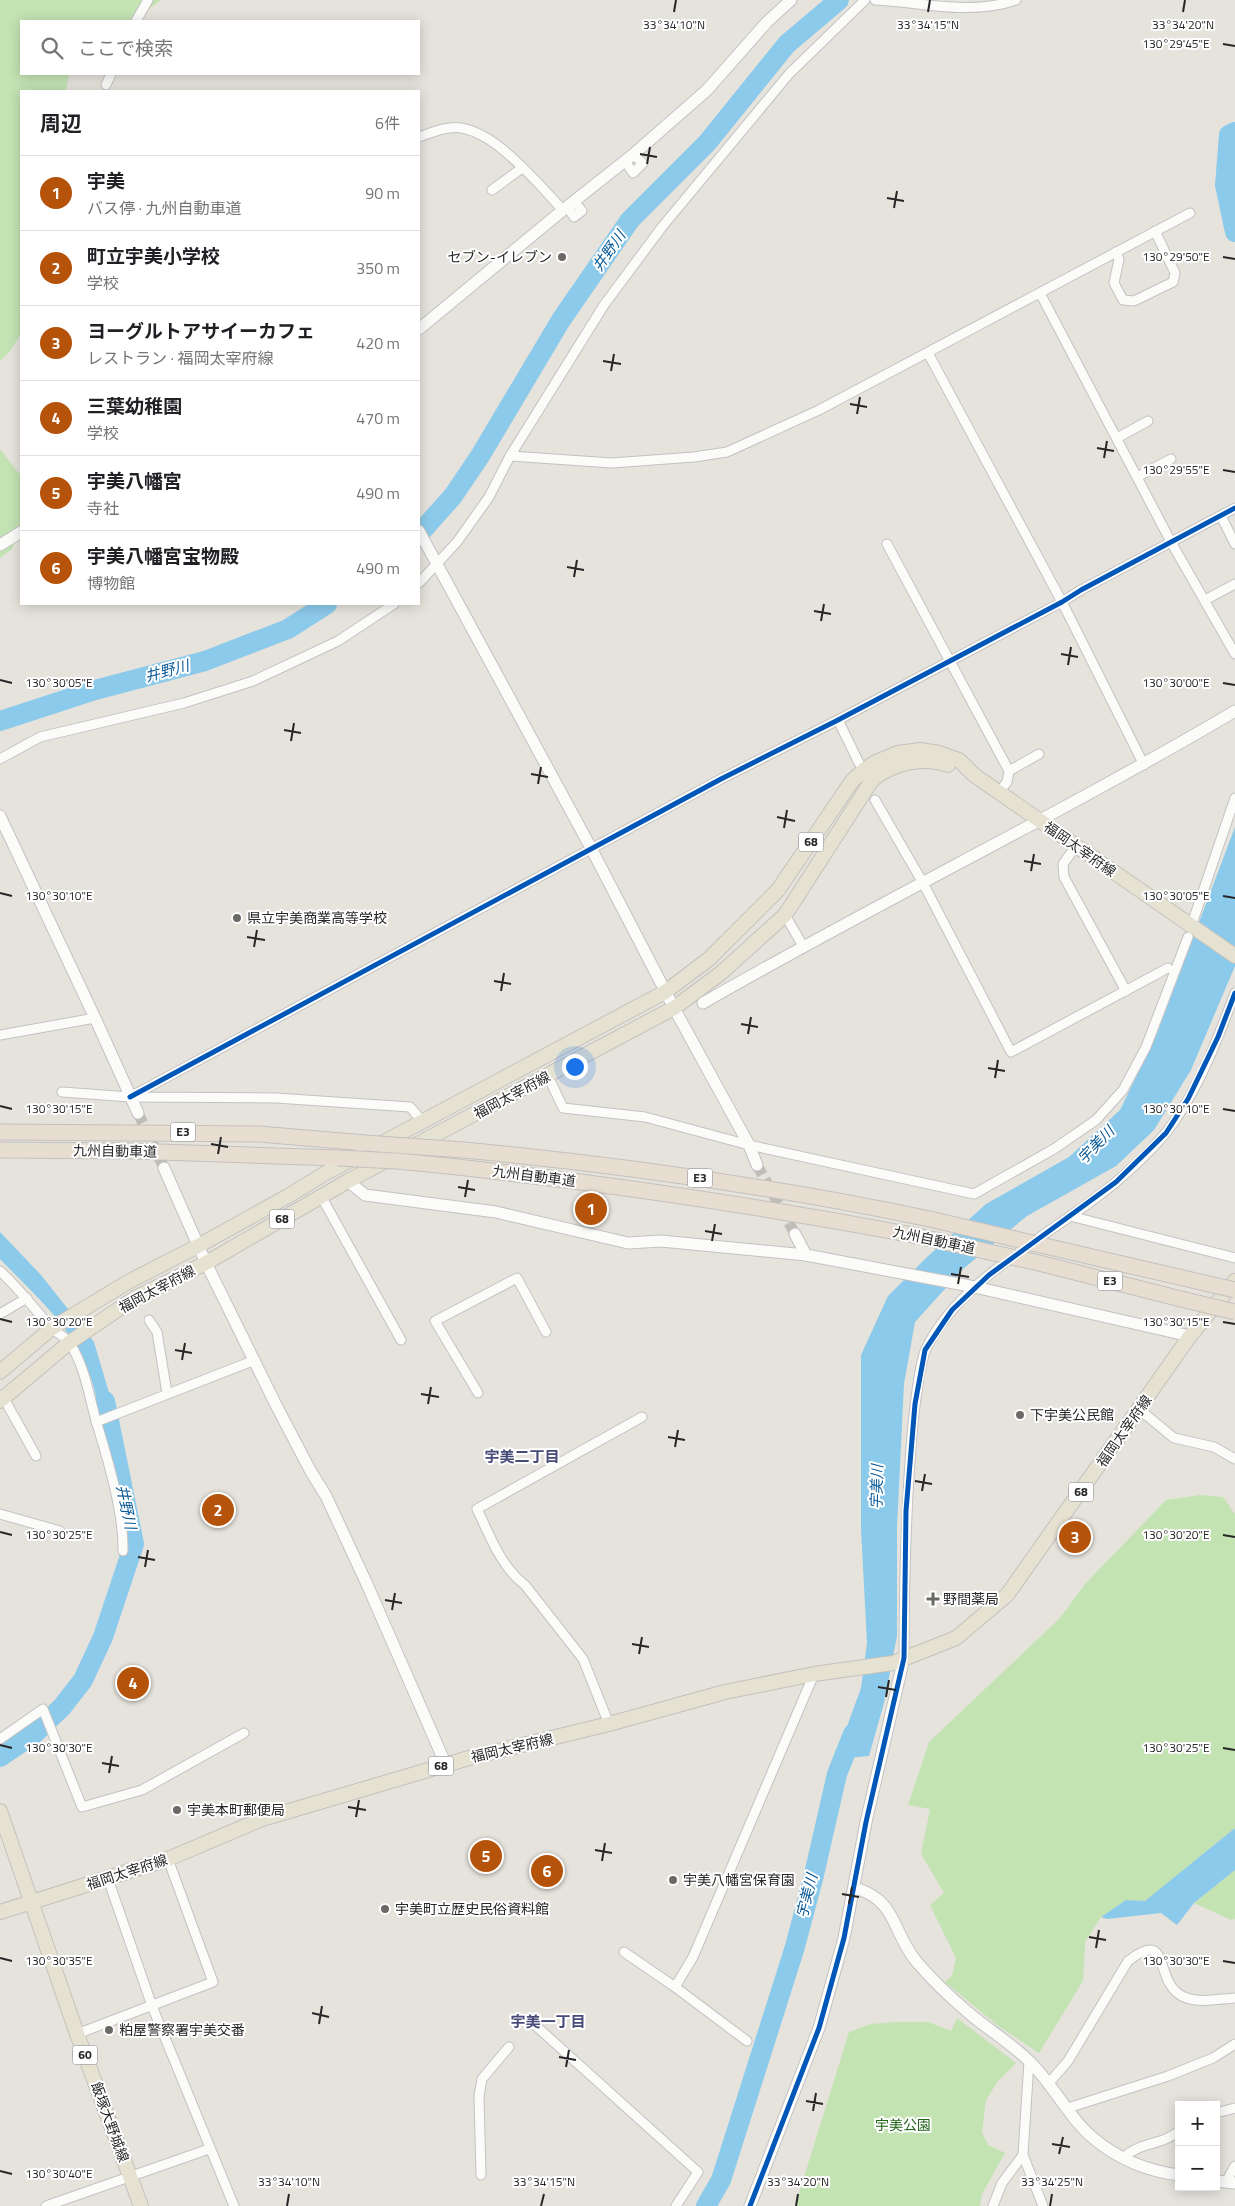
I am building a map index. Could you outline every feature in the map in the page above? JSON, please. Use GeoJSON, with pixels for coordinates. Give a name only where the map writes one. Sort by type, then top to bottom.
{"type":"FeatureCollection","features":[{"type":"Feature","properties":{"kind":"highway","name":"九州自動車道"},"geometry":{"type":"LineString","coordinates":[[0,1132],[259,1134],[464,1150],[665,1172],[934,1220],[1235,1290]]}},
{"type":"Feature","properties":{"kind":"highway","name":"九州自動車道"},"geometry":{"type":"LineString","coordinates":[[0,1150],[130,1151],[398,1161],[662,1192],[803,1214],[913,1235],[1039,1263],[1235,1312]]}},
{"type":"Feature","properties":{"kind":"main road","name":"福岡太宰府線"},"geometry":{"type":"LineString","coordinates":[[0,1372],[52,1328],[128,1282],[198,1246],[324,1174],[665,992],[709,959],[778,890],[852,781],[876,762],[898,753],[920,750],[939,753],[959,760],[974,775],[1235,956]]}},
{"type":"Feature","properties":{"kind":"main road","name":"福岡太宰府線"},"geometry":{"type":"LineString","coordinates":[[1,1397],[70,1342],[135,1298],[206,1263],[348,1181],[674,1008],[722,973],[784,915],[812,876],[863,791],[881,773],[899,764],[938,761],[974,775]]}},
{"type":"Feature","properties":{"kind":"main road","name":"福岡太宰府線"},"geometry":{"type":"LineString","coordinates":[[0,1912],[168,1859],[270,1816],[446,1765],[609,1724],[725,1692],[814,1674],[898,1660],[956,1638],[1008,1595],[1140,1410],[1190,1336],[1235,1281]]}},
{"type":"Feature","properties":{"kind":"main road","name":"飯塚大野城線"},"geometry":{"type":"LineString","coordinates":[[0,1811],[77,2034],[141,2206]]}},
{"type":"Feature","properties":{"kind":"street"},"geometry":{"type":"LineString","coordinates":[[137,20],[148,0]]}},
{"type":"Feature","properties":{"kind":"street"},"geometry":{"type":"LineString","coordinates":[[420,328],[629,158],[707,90],[767,22],[791,0]]}},
{"type":"Feature","properties":{"kind":"street"},"geometry":{"type":"LineString","coordinates":[[420,582],[435,562],[457,542],[489,497],[510,456],[604,305],[662,227],[789,74],[866,0]]}},
{"type":"Feature","properties":{"kind":"street"},"geometry":{"type":"LineString","coordinates":[[875,0],[976,9],[1000,6],[1016,0]]}},
{"type":"Feature","properties":{"kind":"street"},"geometry":{"type":"LineString","coordinates":[[106,86],[111,75]]}},
{"type":"Feature","properties":{"kind":"street"},"geometry":{"type":"LineString","coordinates":[[420,137],[449,128],[479,133],[496,145],[568,206]]}},
{"type":"Feature","properties":{"kind":"street"},"geometry":{"type":"LineString","coordinates":[[492,190],[522,168]]}},
{"type":"Feature","properties":{"kind":"street"},"geometry":{"type":"LineString","coordinates":[[510,456],[612,463],[694,458],[727,452],[816,412],[1190,213]]}},
{"type":"Feature","properties":{"kind":"street"},"geometry":{"type":"LineString","coordinates":[[1116,252],[1119,259],[1114,283],[1123,300],[1134,301],[1173,282],[1175,272],[1155,232]]}},
{"type":"Feature","properties":{"kind":"street"},"geometry":{"type":"LineString","coordinates":[[1040,292],[1171,542],[1235,654]]}},
{"type":"Feature","properties":{"kind":"street"},"geometry":{"type":"LineString","coordinates":[[928,352],[1062,602],[1144,765]]}},
{"type":"Feature","properties":{"kind":"street"},"geometry":{"type":"LineString","coordinates":[[1117,438],[1148,421]]}},
{"type":"Feature","properties":{"kind":"street"},"geometry":{"type":"LineString","coordinates":[[1137,477],[1171,459]]}},
{"type":"Feature","properties":{"kind":"street"},"geometry":{"type":"LineString","coordinates":[[130,1097],[591,848],[1062,602],[1235,508]]}},
{"type":"Feature","properties":{"kind":"street"},"geometry":{"type":"LineString","coordinates":[[1221,516],[1235,544]]}},
{"type":"Feature","properties":{"kind":"street"},"geometry":{"type":"LineString","coordinates":[[0,545],[20,533]]}},
{"type":"Feature","properties":{"kind":"street"},"geometry":{"type":"LineString","coordinates":[[420,533],[591,848],[665,992],[749,1145],[757,1165]]}},
{"type":"Feature","properties":{"kind":"street"},"geometry":{"type":"LineString","coordinates":[[887,544],[1009,770],[1007,782],[999,792]]}},
{"type":"Feature","properties":{"kind":"street"},"geometry":{"type":"LineString","coordinates":[[1205,600],[1235,584]]}},
{"type":"Feature","properties":{"kind":"street"},"geometry":{"type":"LineString","coordinates":[[0,759],[40,737],[184,703],[253,681],[338,641],[392,605]]}},
{"type":"Feature","properties":{"kind":"street"},"geometry":{"type":"LineString","coordinates":[[703,1003],[803,946],[1144,765],[1235,711]]}},
{"type":"Feature","properties":{"kind":"street"},"geometry":{"type":"LineString","coordinates":[[838,720],[859,763]]}},
{"type":"Feature","properties":{"kind":"street"},"geometry":{"type":"LineString","coordinates":[[1009,770],[1040,754]]}},
{"type":"Feature","properties":{"kind":"street"},"geometry":{"type":"LineString","coordinates":[[548,1076],[563,1108],[645,1117],[749,1145],[974,1194],[1054,1149],[1096,1120],[1123,1090],[1146,1047],[1191,927],[1235,798]]}},
{"type":"Feature","properties":{"kind":"street"},"geometry":{"type":"LineString","coordinates":[[875,800],[923,883],[1011,1052],[1168,968]]}},
{"type":"Feature","properties":{"kind":"street"},"geometry":{"type":"LineString","coordinates":[[0,816],[138,1113]]}},
{"type":"Feature","properties":{"kind":"street"},"geometry":{"type":"LineString","coordinates":[[1076,846],[1063,864],[1064,877],[1126,991]]}},
{"type":"Feature","properties":{"kind":"street"},"geometry":{"type":"LineString","coordinates":[[784,915],[803,946]]}},
{"type":"Feature","properties":{"kind":"street"},"geometry":{"type":"LineString","coordinates":[[750,2206],[819,2028],[844,1938],[855,1888],[898,1660],[906,1511],[915,1404],[925,1350],[952,1310],[974,1286],[1116,1182],[1176,1120],[1218,1038],[1235,993]]}},
{"type":"Feature","properties":{"kind":"street"},"geometry":{"type":"LineString","coordinates":[[0,1035],[95,1018]]}},
{"type":"Feature","properties":{"kind":"street"},"geometry":{"type":"LineString","coordinates":[[62,1092],[130,1097],[276,1098],[410,1107],[423,1122]]}},
{"type":"Feature","properties":{"kind":"street"},"geometry":{"type":"LineString","coordinates":[[164,1168],[206,1263],[310,1470],[326,1496],[446,1765]]}},
{"type":"Feature","properties":{"kind":"street"},"geometry":{"type":"LineString","coordinates":[[348,1181],[365,1195],[496,1212],[628,1243],[661,1241],[806,1255],[900,1271],[974,1286],[1190,1336]]}},
{"type":"Feature","properties":{"kind":"street"},"geometry":{"type":"LineString","coordinates":[[322,1196],[401,1340]]}},
{"type":"Feature","properties":{"kind":"street"},"geometry":{"type":"LineString","coordinates":[[1070,1216],[1235,1258]]}},
{"type":"Feature","properties":{"kind":"street"},"geometry":{"type":"LineString","coordinates":[[795,1234],[806,1255]]}},
{"type":"Feature","properties":{"kind":"street"},"geometry":{"type":"LineString","coordinates":[[0,1271],[52,1328],[70,1342],[89,1386],[99,1421],[122,1527],[123,1551]]}},
{"type":"Feature","properties":{"kind":"street"},"geometry":{"type":"LineString","coordinates":[[478,1393],[435,1321],[517,1278],[546,1332]]}},
{"type":"Feature","properties":{"kind":"street"},"geometry":{"type":"LineString","coordinates":[[0,1314],[26,1298]]}},
{"type":"Feature","properties":{"kind":"street"},"geometry":{"type":"LineString","coordinates":[[149,1320],[157,1332],[168,1393]]}},
{"type":"Feature","properties":{"kind":"street"},"geometry":{"type":"LineString","coordinates":[[99,1421],[255,1360]]}},
{"type":"Feature","properties":{"kind":"street"},"geometry":{"type":"LineString","coordinates":[[1,1397],[36,1456]]}},
{"type":"Feature","properties":{"kind":"street"},"geometry":{"type":"LineString","coordinates":[[1140,1410],[1174,1438],[1214,1447],[1235,1460]]}},
{"type":"Feature","properties":{"kind":"street"},"geometry":{"type":"LineString","coordinates":[[609,1724],[583,1659],[525,1585],[514,1577],[500,1555],[477,1509],[642,1417]]}},
{"type":"Feature","properties":{"kind":"street"},"geometry":{"type":"LineString","coordinates":[[0,1514],[60,1531]]}},
{"type":"Feature","properties":{"kind":"street"},"geometry":{"type":"LineString","coordinates":[[675,1987],[694,1957],[814,1674]]}},
{"type":"Feature","properties":{"kind":"street"},"geometry":{"type":"LineString","coordinates":[[0,1739],[43,1709],[82,1807],[142,1790],[244,1733]]}},
{"type":"Feature","properties":{"kind":"street"},"geometry":{"type":"LineString","coordinates":[[77,2034],[213,1982],[168,1859]]}},
{"type":"Feature","properties":{"kind":"street"},"geometry":{"type":"LineString","coordinates":[[108,1879],[152,2006],[209,2149],[234,2206]]}},
{"type":"Feature","properties":{"kind":"street"},"geometry":{"type":"LineString","coordinates":[[855,1888],[870,1893],[882,1902],[914,1959],[932,1979],[970,2014],[1006,2040],[1029,2061],[1092,2137],[1123,2158],[1156,2172],[1175,2174]]}},
{"type":"Feature","properties":{"kind":"street"},"geometry":{"type":"LineString","coordinates":[[1049,2084],[1055,2079],[1072,2054],[1128,1961],[1137,1955],[1152,1949],[1155,1950],[1160,1956],[1168,1984],[1182,1996],[1204,2000],[1235,1998]]}},
{"type":"Feature","properties":{"kind":"street"},"geometry":{"type":"LineString","coordinates":[[624,1952],[747,2040]]}},
{"type":"Feature","properties":{"kind":"street"},"geometry":{"type":"LineString","coordinates":[[536,2026],[698,2172],[676,2206]]}},
{"type":"Feature","properties":{"kind":"street"},"geometry":{"type":"LineString","coordinates":[[1068,2108],[1168,2076],[1213,2058],[1235,2044]]}},
{"type":"Feature","properties":{"kind":"street"},"geometry":{"type":"LineString","coordinates":[[481,2175],[479,2096],[482,2079],[509,2047]]}},
{"type":"Feature","properties":{"kind":"street"},"geometry":{"type":"LineString","coordinates":[[1029,2061],[1023,2155],[1043,2206]]}},
{"type":"Feature","properties":{"kind":"street"},"geometry":{"type":"LineString","coordinates":[[1220,2112],[1235,2108]]}},
{"type":"Feature","properties":{"kind":"street"},"geometry":{"type":"LineString","coordinates":[[1123,2158],[1131,2151],[1143,2145],[1165,2139],[1175,2133]]}},
{"type":"Feature","properties":{"kind":"street"},"geometry":{"type":"LineString","coordinates":[[46,2206],[209,2149]]}},
{"type":"Feature","properties":{"kind":"street"},"geometry":{"type":"LineString","coordinates":[[993,2206],[1002,2183],[1023,2155]]}},
{"type":"Feature","properties":{"kind":"street"},"geometry":{"type":"LineString","coordinates":[[1226,2182],[1235,2166]]}},
{"type":"Feature","properties":{"kind":"green space"},"geometry":{"type":"Polygon","coordinates":[[[0,0],[161,0],[134,20],[20,20],[20,75],[69,75],[66,90],[20,90],[20,336],[10,351],[0,361],[0,0]]]}},
{"type":"Feature","properties":{"kind":"green space"},"geometry":{"type":"Polygon","coordinates":[[[0,449],[20,475],[20,528],[12,549],[0,558],[0,449]]]}},
{"type":"Feature","properties":{"kind":"green space"},"geometry":{"type":"Polygon","coordinates":[[[1200,1495],[1223,1497],[1235,1514],[1235,1828],[1145,1901],[1126,1900],[1101,1917],[1085,1942],[1083,1981],[1039,2053],[997,2025],[945,1982],[952,1976],[956,1958],[930,1905],[944,1893],[921,1854],[930,1809],[908,1805],[929,1742],[1060,1618],[1086,1583],[1166,1500],[1200,1495]]]}},
{"type":"Feature","properties":{"kind":"green space"},"geometry":{"type":"Polygon","coordinates":[[[1235,1870],[1235,1919],[1231,1920],[1194,1903],[1235,1870]]]}},
{"type":"Feature","properties":{"kind":"green space","name":"宇美公園"},"geometry":{"type":"Polygon","coordinates":[[[957,2018],[1016,2063],[998,2081],[986,2100],[982,2132],[988,2145],[1005,2153],[982,2194],[980,2206],[795,2206],[849,2032],[871,2024],[896,2022],[928,2022],[951,2031],[957,2018]]]}},
{"type":"Feature","properties":{"kind":"water"},"geometry":{"type":"Polygon","coordinates":[[[1235,827],[1235,966],[1191,1070],[1154,1130],[1116,1166],[1027,1216],[963,1269],[915,1322],[904,1384],[897,1526],[897,1636],[884,1703],[869,1756],[835,1759],[861,1688],[867,1643],[861,1529],[861,1355],[888,1296],[926,1258],[986,1204],[1069,1157],[1120,1110],[1156,1036],[1235,827]]]}},
{"type":"Feature","properties":{"kind":"water"},"geometry":{"type":"Polygon","coordinates":[[[0,1232],[41,1275],[94,1342],[118,1423],[105,1433],[93,1385],[81,1354],[62,1325],[38,1297],[0,1259],[0,1232]]]}},
{"type":"Feature","properties":{"kind":"water"},"geometry":{"type":"Polygon","coordinates":[[[1235,1828],[1235,1870],[1194,1903],[1177,1925],[1161,1913],[1107,1919],[1101,1917],[1126,1900],[1145,1901],[1235,1828]]]}},
{"type":"Feature","properties":{"kind":"waterway","name":"井野川"},"geometry":{"type":"LineString","coordinates":[[420,533],[453,496],[480,456],[561,320],[630,220],[707,143],[787,44],[839,0]]}},
{"type":"Feature","properties":{"kind":"waterway","name":"宇美川"},"geometry":{"type":"LineString","coordinates":[[1235,132],[1229,135],[1225,185],[1235,232]]}},
{"type":"Feature","properties":{"kind":"waterway","name":"井野川"},"geometry":{"type":"LineString","coordinates":[[0,721],[95,690],[205,661],[288,629],[325,605]]}},
{"type":"Feature","properties":{"kind":"waterway","name":"井野川"},"geometry":{"type":"LineString","coordinates":[[0,1757],[34,1734],[62,1707],[83,1680],[103,1637],[134,1544],[105,1401]]}},
{"type":"Feature","properties":{"kind":"waterway","name":"宇美川"},"geometry":{"type":"LineString","coordinates":[[706,2206],[721,2180],[794,1950],[813,1879],[837,1774],[853,1734]]}},
{"type":"Feature","properties":{"kind":"tunnel"},"geometry":{"type":"LineString","coordinates":[[138,1113],[164,1168]]}},
{"type":"Feature","properties":{"kind":"tunnel"},"geometry":{"type":"LineString","coordinates":[[757,1165],[795,1234]]}},
{"type":"Feature","properties":{"kind":"cycle path"},"geometry":{"type":"LineString","coordinates":[[130,1097],[721,779],[838,720],[1062,602],[1235,508]]}},
{"type":"Feature","properties":{"kind":"cycle path"},"geometry":{"type":"LineString","coordinates":[[750,2206],[819,2028],[844,1938],[866,1822],[904,1658],[906,1511],[915,1404],[925,1350],[952,1310],[989,1275],[1116,1182],[1166,1133],[1188,1099],[1218,1037],[1235,993]]}},
{"type":"Feature","properties":{"kind":"place","name":"セブン-イレブン"},"geometry":{"type":"Point","coordinates":[562,257]}},
{"type":"Feature","properties":{"kind":"place","name":"県立宇美商業高等学校"},"geometry":{"type":"Point","coordinates":[237,918]}},
{"type":"Feature","properties":{"kind":"place","name":"宇美"},"geometry":{"type":"Point","coordinates":[591,1209]}},
{"type":"Feature","properties":{"kind":"place","name":"下宇美公民館"},"geometry":{"type":"Point","coordinates":[1020,1415]}},
{"type":"Feature","properties":{"kind":"place","name":"町立宇美小学校"},"geometry":{"type":"Point","coordinates":[218,1510]}},
{"type":"Feature","properties":{"kind":"place","name":"ヨーグルトアサイーカフェ"},"geometry":{"type":"Point","coordinates":[1075,1537]}},
{"type":"Feature","properties":{"kind":"place","name":"野間薬局"},"geometry":{"type":"Point","coordinates":[933,1599]}},
{"type":"Feature","properties":{"kind":"place","name":"三葉幼稚園"},"geometry":{"type":"Point","coordinates":[133,1683]}},
{"type":"Feature","properties":{"kind":"place","name":"宇美本町郵便局"},"geometry":{"type":"Point","coordinates":[177,1810]}},
{"type":"Feature","properties":{"kind":"place","name":"宇美八幡宮"},"geometry":{"type":"Point","coordinates":[486,1856]}},
{"type":"Feature","properties":{"kind":"place","name":"宇美八幡宮宝物殿"},"geometry":{"type":"Point","coordinates":[547,1871]}},
{"type":"Feature","properties":{"kind":"place","name":"宇美八幡宮保育園"},"geometry":{"type":"Point","coordinates":[673,1880]}},
{"type":"Feature","properties":{"kind":"place","name":"宇美町立歴史民俗資料館"},"geometry":{"type":"Point","coordinates":[385,1909]}},
{"type":"Feature","properties":{"kind":"place","name":"粕屋警察署宇美交番"},"geometry":{"type":"Point","coordinates":[109,2030]}},
{"type":"Feature","properties":{"kind":"district","name":"宇美二丁目"},"geometry":{"type":"Point","coordinates":[522,1457]}},
{"type":"Feature","properties":{"kind":"district","name":"宇美一丁目"},"geometry":{"type":"Point","coordinates":[548,2022]}}]}
